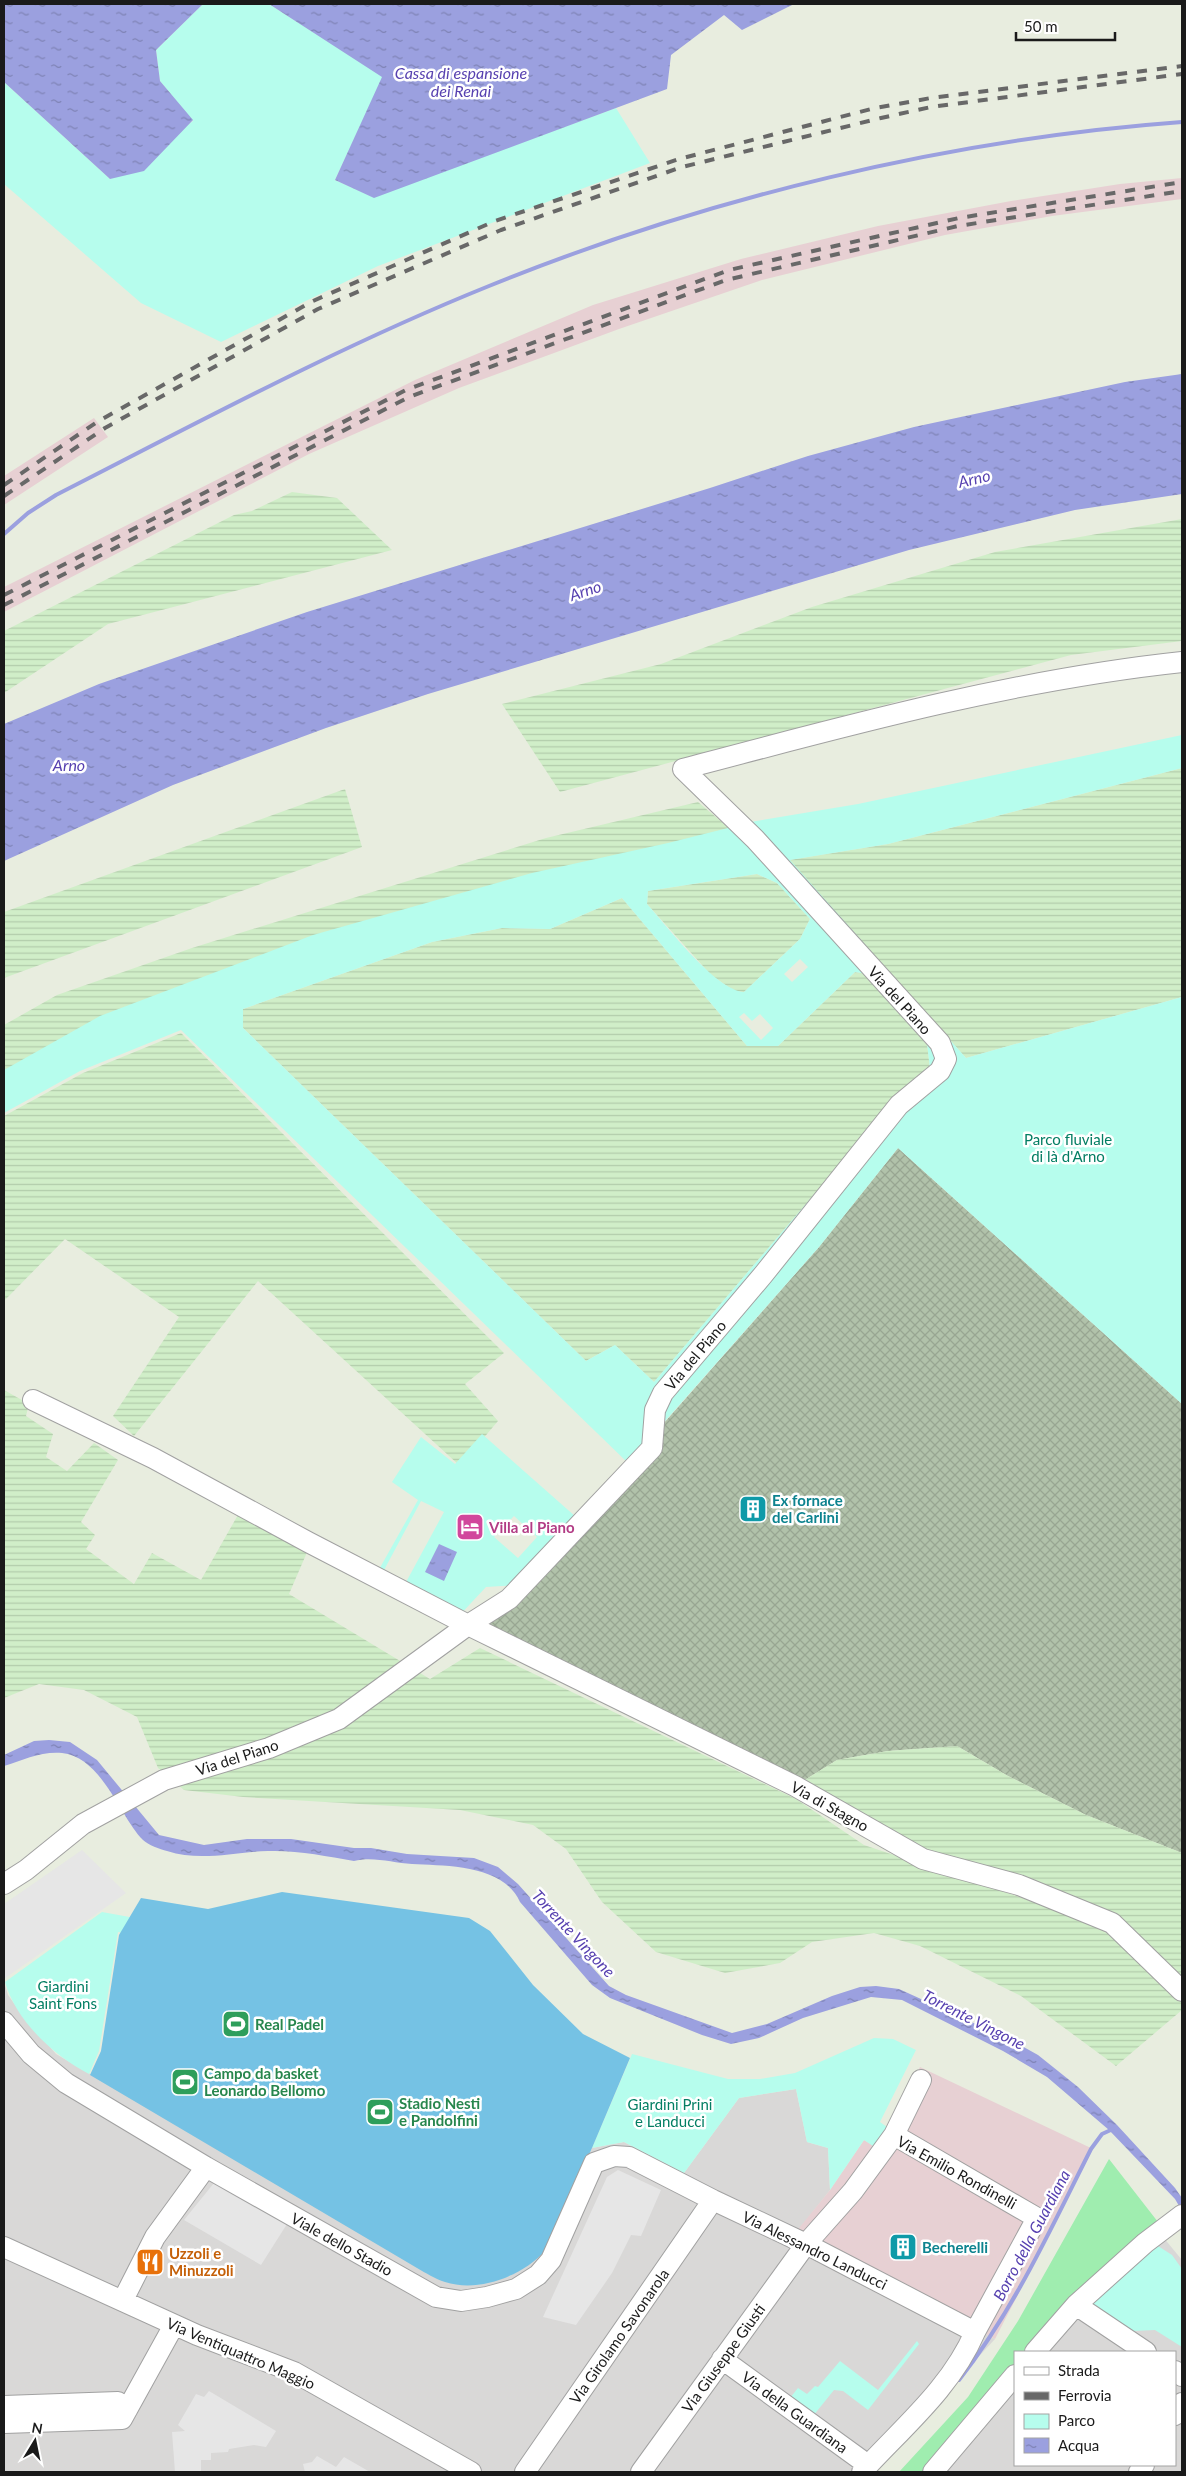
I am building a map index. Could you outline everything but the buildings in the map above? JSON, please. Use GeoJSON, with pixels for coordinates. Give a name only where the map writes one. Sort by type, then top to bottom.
{"type":"FeatureCollection","features":[{"type":"Feature","properties":{"kind":"street","name":"Via del Piano"},"geometry":{"type":"LineString","coordinates":[[4,1884],[26,1870],[83,1824],[164,1780],[269,1748],[339,1719],[468,1624],[509,1599],[652,1448],[655,1410],[663,1393],[763,1275],[899,1105],[940,1071],[946,1060],[940,1043],[756,839],[683,769],[844,726],[957,700],[1106,670],[1182,662]]}},
{"type":"Feature","properties":{"kind":"street"},"geometry":{"type":"LineString","coordinates":[[33,1400],[153,1458],[308,1542],[468,1624]]}},
{"type":"Feature","properties":{"kind":"street","name":"Via di Stagno"},"geometry":{"type":"LineString","coordinates":[[468,1624],[795,1786],[923,1859],[1019,1885],[1112,1923],[1182,1991]]}},
{"type":"Feature","properties":{"kind":"street","name":"Viale dello Stadio"},"geometry":{"type":"LineString","coordinates":[[4,2022],[31,2054],[66,2084],[206,2167],[436,2297],[461,2301],[516,2289],[538,2275],[551,2260],[594,2163],[614,2156],[629,2157],[654,2170]]}},
{"type":"Feature","properties":{"kind":"street"},"geometry":{"type":"LineString","coordinates":[[894,2135],[921,2080]]}},
{"type":"Feature","properties":{"kind":"street","name":"Via Emilio Rondinelli"},"geometry":{"type":"LineString","coordinates":[[806,2244],[853,2190],[894,2135],[1037,2218]]}},
{"type":"Feature","properties":{"kind":"street"},"geometry":{"type":"LineString","coordinates":[[123,2300],[155,2237],[206,2167]]}},
{"type":"Feature","properties":{"kind":"street","name":"Via Alessandro Landucci"},"geometry":{"type":"LineString","coordinates":[[654,2170],[806,2244],[975,2332]]}},
{"type":"Feature","properties":{"kind":"street","name":"Via Girolamo Savonarola"},"geometry":{"type":"LineString","coordinates":[[525,2472],[713,2200]]}},
{"type":"Feature","properties":{"kind":"street"},"geometry":{"type":"LineString","coordinates":[[1035,2351],[1076,2305],[1145,2243],[1182,2215]]}},
{"type":"Feature","properties":{"kind":"street","name":"Via della Guardiana"},"geometry":{"type":"LineString","coordinates":[[722,2359],[865,2469],[930,2400],[967,2350],[1037,2218]]}},
{"type":"Feature","properties":{"kind":"street","name":"Via Giuseppe Giusti"},"geometry":{"type":"LineString","coordinates":[[640,2472],[806,2244]]}},
{"type":"Feature","properties":{"kind":"street","name":"Via Ventiquattro Maggio"},"geometry":{"type":"LineString","coordinates":[[4,2247],[174,2325],[294,2372],[461,2470]]}},
{"type":"Feature","properties":{"kind":"street"},"geometry":{"type":"LineString","coordinates":[[1076,2305],[1145,2351]]}},
{"type":"Feature","properties":{"kind":"street"},"geometry":{"type":"LineString","coordinates":[[125,2414],[174,2325]]}},
{"type":"Feature","properties":{"kind":"street"},"geometry":{"type":"LineString","coordinates":[[933,2472],[1014,2376]]}},
{"type":"Feature","properties":{"kind":"street"},"geometry":{"type":"LineString","coordinates":[[4,2406],[118,2402],[125,2414]]}},
{"type":"Feature","properties":{"kind":"street"},"geometry":{"type":"LineString","coordinates":[[1176,2413],[1182,2402]]}},
{"type":"Feature","properties":{"kind":"street"},"geometry":{"type":"LineString","coordinates":[[4,2423],[125,2414]]}},
{"type":"Feature","properties":{"kind":"shaded area"},"geometry":{"type":"Polygon","coordinates":[[[1182,178],[1182,199],[1052,216],[945,235],[762,280],[619,329],[459,388],[309,454],[4,612],[4,587],[415,380],[593,305],[741,259],[878,226],[1011,201],[1120,184],[1182,178]]]}},
{"type":"Feature","properties":{"kind":"shaded area"},"geometry":{"type":"Polygon","coordinates":[[[94,418],[108,437],[4,505],[4,476],[94,418]]]}},
{"type":"Feature","properties":{"kind":"shaded area"},"geometry":{"type":"Polygon","coordinates":[[[292,492],[337,498],[392,550],[108,624],[4,693],[4,631],[234,515],[252,511],[292,492]]]}},
{"type":"Feature","properties":{"kind":"shaded area"},"geometry":{"type":"Polygon","coordinates":[[[1182,519],[1182,641],[1071,655],[560,792],[502,704],[661,664],[812,607],[995,552],[1182,519]]]}},
{"type":"Feature","properties":{"kind":"shaded area"},"geometry":{"type":"Polygon","coordinates":[[[1182,768],[1182,997],[966,1058],[789,860],[888,844],[1182,768]]]}},
{"type":"Feature","properties":{"kind":"shaded area"},"geometry":{"type":"Polygon","coordinates":[[[345,789],[362,847],[4,978],[4,912],[345,789]]]}},
{"type":"Feature","properties":{"kind":"shaded area"},"geometry":{"type":"Polygon","coordinates":[[[698,802],[736,834],[4,1074],[4,1025],[57,995],[192,948],[546,838],[698,802]]]}},
{"type":"Feature","properties":{"kind":"shaded area"},"geometry":{"type":"Polygon","coordinates":[[[757,874],[777,883],[810,919],[800,939],[744,992],[734,991],[711,975],[647,904],[648,891],[757,874]]]}},
{"type":"Feature","properties":{"kind":"shaded area"},"geometry":{"type":"Polygon","coordinates":[[[622,898],[747,1046],[778,1046],[855,972],[867,974],[927,1043],[930,1069],[892,1103],[654,1382],[615,1345],[586,1361],[243,1028],[243,1009],[432,942],[502,928],[550,929],[622,898]]]}},
{"type":"Feature","properties":{"kind":"shaded area"},"geometry":{"type":"Polygon","coordinates":[[[181,1033],[504,1353],[465,1384],[498,1421],[460,1466],[258,1281],[134,1436],[113,1416],[179,1317],[65,1239],[4,1301],[4,1116],[83,1073],[181,1033]]]}},
{"type":"Feature","properties":{"kind":"shaded area"},"geometry":{"type":"Polygon","coordinates":[[[898,1148],[1182,1404],[1182,1853],[1086,1815],[1008,1776],[957,1746],[888,1751],[837,1760],[795,1786],[468,1625],[509,1599],[819,1247],[898,1148]]]}},
{"type":"Feature","properties":{"kind":"shaded area"},"geometry":{"type":"Polygon","coordinates":[[[4,1390],[29,1404],[26,1416],[53,1434],[46,1457],[67,1471],[94,1443],[118,1460],[81,1522],[95,1535],[86,1549],[134,1584],[152,1553],[201,1580],[239,1513],[308,1550],[289,1594],[430,1679],[480,1648],[796,1799],[864,1845],[1088,1920],[1144,1959],[1182,1997],[1182,2010],[1116,2066],[1021,1996],[920,1946],[874,1933],[812,1942],[780,1963],[725,1973],[656,1952],[602,1902],[566,1849],[533,1825],[460,1810],[243,1797],[184,1790],[158,1768],[137,1717],[84,1690],[39,1684],[4,1698],[4,1390]]]}},
{"type":"Feature","properties":{"kind":"shaded area"},"geometry":{"type":"Polygon","coordinates":[[[957,1746],[1008,1776],[1086,1815],[1182,1853],[1182,1991],[1112,1923],[923,1859],[795,1786],[837,1760],[888,1751],[957,1746]]]}},
{"type":"Feature","properties":{"kind":"shaded area"},"geometry":{"type":"Polygon","coordinates":[[[82,1850],[126,1893],[4,1979],[4,1904],[82,1850]]]}},
{"type":"Feature","properties":{"kind":"shaded area","name":"Stadio Nesti e Pandolfini"},"geometry":{"type":"Polygon","coordinates":[[[282,1892],[469,1918],[490,1931],[533,1985],[583,2034],[630,2058],[545,2251],[524,2268],[512,2275],[486,2284],[458,2285],[438,2279],[90,2075],[101,2051],[119,1935],[141,1898],[208,1909],[282,1892]]]}},
{"type":"Feature","properties":{"kind":"shaded area"},"geometry":{"type":"Polygon","coordinates":[[[4,1982],[8,1995],[21,2013],[56,2054],[446,2282],[478,2285],[510,2276],[545,2251],[592,2148],[624,2142],[684,2173],[739,2098],[796,2089],[807,2142],[828,2148],[830,2190],[796,2233],[995,2339],[872,2472],[4,2472],[4,1982]]]}},
{"type":"Feature","properties":{"kind":"shaded area"},"geometry":{"type":"Polygon","coordinates":[[[920,2067],[1093,2149],[995,2339],[795,2233],[830,2190],[864,2140],[876,2147],[920,2067]]]}},
{"type":"Feature","properties":{"kind":"shaded area"},"geometry":{"type":"Polygon","coordinates":[[[618,2170],[661,2190],[641,2236],[631,2235],[612,2273],[576,2325],[543,2317],[607,2177],[618,2170]]]}},
{"type":"Feature","properties":{"kind":"shaded area"},"geometry":{"type":"Polygon","coordinates":[[[214,2183],[287,2224],[261,2265],[184,2220],[214,2183]]]}},
{"type":"Feature","properties":{"kind":"shaded area"},"geometry":{"type":"Polygon","coordinates":[[[1163,2237],[1182,2260],[1182,2472],[937,2472],[1014,2382],[1014,2466],[1176,2466],[1176,2351],[1041,2351],[1163,2237]]]}},
{"type":"Feature","properties":{"kind":"shaded area"},"geometry":{"type":"Polygon","coordinates":[[[209,2391],[276,2431],[266,2447],[254,2445],[229,2449],[228,2452],[211,2453],[211,2460],[201,2460],[201,2472],[175,2472],[172,2432],[185,2431],[178,2425],[196,2394],[204,2397],[209,2391]]]}},
{"type":"Feature","properties":{"kind":"shaded area"},"geometry":{"type":"Polygon","coordinates":[[[317,2456],[336,2467],[344,2457],[370,2472],[305,2472],[303,2464],[312,2462],[317,2456]]]}},
{"type":"Feature","properties":{"kind":"green space"},"geometry":{"type":"Polygon","coordinates":[[[203,4],[269,4],[383,77],[335,180],[373,197],[616,108],[650,163],[378,266],[221,342],[141,303],[4,184],[4,82],[110,179],[193,121],[160,81],[156,50],[203,4]]]}},
{"type":"Feature","properties":{"kind":"green space","name":"Parco fluviale di là d'Arno"},"geometry":{"type":"Polygon","coordinates":[[[1182,735],[1182,768],[888,844],[790,860],[966,1058],[1182,997],[1182,1404],[898,1148],[819,1247],[628,1463],[181,1030],[80,1071],[4,1113],[4,1070],[100,1016],[313,935],[532,873],[668,843],[756,821],[858,804],[1182,735]],[[757,874],[648,891],[647,904],[692,956],[732,989],[744,992],[800,939],[810,919],[777,883],[757,874]],[[622,898],[550,929],[502,928],[432,942],[243,1009],[243,1028],[586,1361],[615,1345],[654,1382],[892,1103],[930,1069],[927,1043],[867,974],[855,972],[778,1046],[747,1046],[622,898]],[[800,959],[784,974],[792,982],[808,967],[800,959]],[[744,1013],[739,1017],[761,1040],[773,1028],[760,1014],[752,1021],[744,1013]]]}},
{"type":"Feature","properties":{"kind":"green space","name":"Villa al Piano"},"geometry":{"type":"Polygon","coordinates":[[[482,1434],[576,1517],[516,1585],[486,1587],[457,1618],[377,1573],[418,1500],[392,1482],[421,1437],[455,1464],[482,1434]],[[421,1501],[383,1572],[405,1584],[444,1512],[421,1501]],[[514,1516],[494,1537],[518,1558],[537,1537],[514,1516]]]}},
{"type":"Feature","properties":{"kind":"green space","name":"Giardini Saint Fons"},"geometry":{"type":"Polygon","coordinates":[[[102,1912],[135,1918],[184,1943],[118,1932],[99,2051],[89,2074],[63,2058],[27,2024],[10,1996],[5,1982],[102,1912]]]}},
{"type":"Feature","properties":{"kind":"green space","name":"Giardini Prini e Landucci"},"geometry":{"type":"Polygon","coordinates":[[[874,2038],[893,2039],[916,2050],[880,2122],[887,2127],[876,2148],[864,2140],[830,2190],[828,2148],[807,2142],[796,2089],[739,2098],[684,2173],[624,2142],[592,2148],[632,2054],[728,2079],[760,2079],[795,2073],[874,2038]]]}},
{"type":"Feature","properties":{"kind":"green space"},"geometry":{"type":"Polygon","coordinates":[[[1109,2159],[1158,2222],[1031,2351],[1014,2351],[1014,2372],[930,2472],[899,2472],[968,2397],[1018,2321],[1109,2159]]]}},
{"type":"Feature","properties":{"kind":"green space"},"geometry":{"type":"Polygon","coordinates":[[[1158,2246],[1172,2255],[1182,2269],[1182,2347],[1155,2330],[1132,2331],[1090,2303],[1158,2246]]]}},
{"type":"Feature","properties":{"kind":"green space"},"geometry":{"type":"Polygon","coordinates":[[[917,2341],[919,2344],[868,2410],[843,2391],[834,2390],[813,2416],[790,2398],[798,2388],[807,2394],[815,2386],[818,2387],[840,2361],[878,2390],[917,2341]]]}},
{"type":"Feature","properties":{"kind":"water"},"geometry":{"type":"Polygon","coordinates":[[[4,4],[203,4],[156,50],[160,81],[193,120],[144,171],[110,179],[4,82],[4,4]]]}},
{"type":"Feature","properties":{"kind":"water","name":"Cassa di espansione dei Renai"},"geometry":{"type":"Polygon","coordinates":[[[269,4],[794,4],[742,30],[724,15],[671,55],[667,89],[374,198],[335,180],[382,77],[269,4]]]}},
{"type":"Feature","properties":{"kind":"water","name":"Arno"},"geometry":{"type":"Polygon","coordinates":[[[1182,374],[1182,494],[1075,510],[909,550],[428,694],[326,728],[173,785],[4,861],[4,724],[99,684],[307,612],[808,456],[914,427],[1125,382],[1182,374]]]}},
{"type":"Feature","properties":{"kind":"water"},"geometry":{"type":"Polygon","coordinates":[[[439,1544],[457,1552],[444,1581],[425,1572],[439,1544]]]}},
{"type":"Feature","properties":{"kind":"water"},"geometry":{"type":"Polygon","coordinates":[[[34,1741],[70,1742],[97,1760],[159,1835],[204,1845],[247,1839],[291,1839],[407,1854],[474,1858],[498,1867],[518,1884],[609,1986],[626,1995],[732,2033],[767,2024],[832,1996],[860,1987],[876,1986],[899,1989],[1009,2039],[1038,2055],[1078,2087],[1117,2125],[1175,2188],[1182,2198],[1182,2211],[1175,2199],[1109,2130],[1047,2077],[1003,2051],[902,2000],[871,1997],[803,2018],[759,2038],[731,2044],[702,2035],[610,1998],[592,1985],[520,1902],[512,1890],[501,1880],[487,1874],[457,1867],[376,1859],[354,1861],[290,1851],[192,1856],[164,1850],[143,1840],[99,1776],[76,1757],[62,1753],[47,1753],[4,1766],[4,1755],[34,1741]]]}},
{"type":"Feature","properties":{"kind":"waterway"},"geometry":{"type":"LineString","coordinates":[[4,534],[28,513],[56,495],[324,359],[433,309],[572,254],[742,200],[830,177],[1006,142],[1094,130],[1182,122]]}},
{"type":"Feature","properties":{"kind":"waterway","name":"Borro della Guardiana"},"geometry":{"type":"LineString","coordinates":[[959,2380],[979,2353],[1031,2268],[1091,2149],[1102,2134],[1113,2129]]}},
{"type":"Feature","properties":{"kind":"railway"},"geometry":{"type":"LineString","coordinates":[[4,485],[97,422],[313,301],[495,221],[679,159],[875,108],[931,98],[1182,66]]}},
{"type":"Feature","properties":{"kind":"railway"},"geometry":{"type":"LineString","coordinates":[[4,496],[105,428],[318,309],[501,230],[682,167],[881,118],[931,107],[1182,74]]}},
{"type":"Feature","properties":{"kind":"railway"},"geometry":{"type":"LineString","coordinates":[[4,595],[406,390],[729,270],[959,218],[1182,182]]}},
{"type":"Feature","properties":{"kind":"railway"},"geometry":{"type":"LineString","coordinates":[[4,605],[409,397],[726,280],[958,226],[1182,191]]}},
{"type":"Feature","properties":{"kind":"place","name":"Ex fornace del Carlini"},"geometry":{"type":"Point","coordinates":[753,1509]}},
{"type":"Feature","properties":{"kind":"place","name":"Villa al Piano"},"geometry":{"type":"Point","coordinates":[470,1527]}},
{"type":"Feature","properties":{"kind":"place","name":"Real Padel"},"geometry":{"type":"Point","coordinates":[236,2024]}},
{"type":"Feature","properties":{"kind":"place","name":"Campo da basket Leonardo Bellomo"},"geometry":{"type":"Point","coordinates":[185,2082]}},
{"type":"Feature","properties":{"kind":"place","name":"Stadio Nesti e Pandolfini"},"geometry":{"type":"Point","coordinates":[380,2112]}},
{"type":"Feature","properties":{"kind":"place","name":"Becherelli"},"geometry":{"type":"Point","coordinates":[903,2247]}},
{"type":"Feature","properties":{"kind":"place","name":"Uzzoli e Minuzzoli"},"geometry":{"type":"Point","coordinates":[150,2262]}},
{"type":"Feature","properties":{"kind":"water label","name":"Torrente Vingone"},"geometry":{"type":"Point","coordinates":[574,1933]}},
{"type":"Feature","properties":{"kind":"water label","name":"Torrente Vingone"},"geometry":{"type":"Point","coordinates":[974,2019]}}]}
